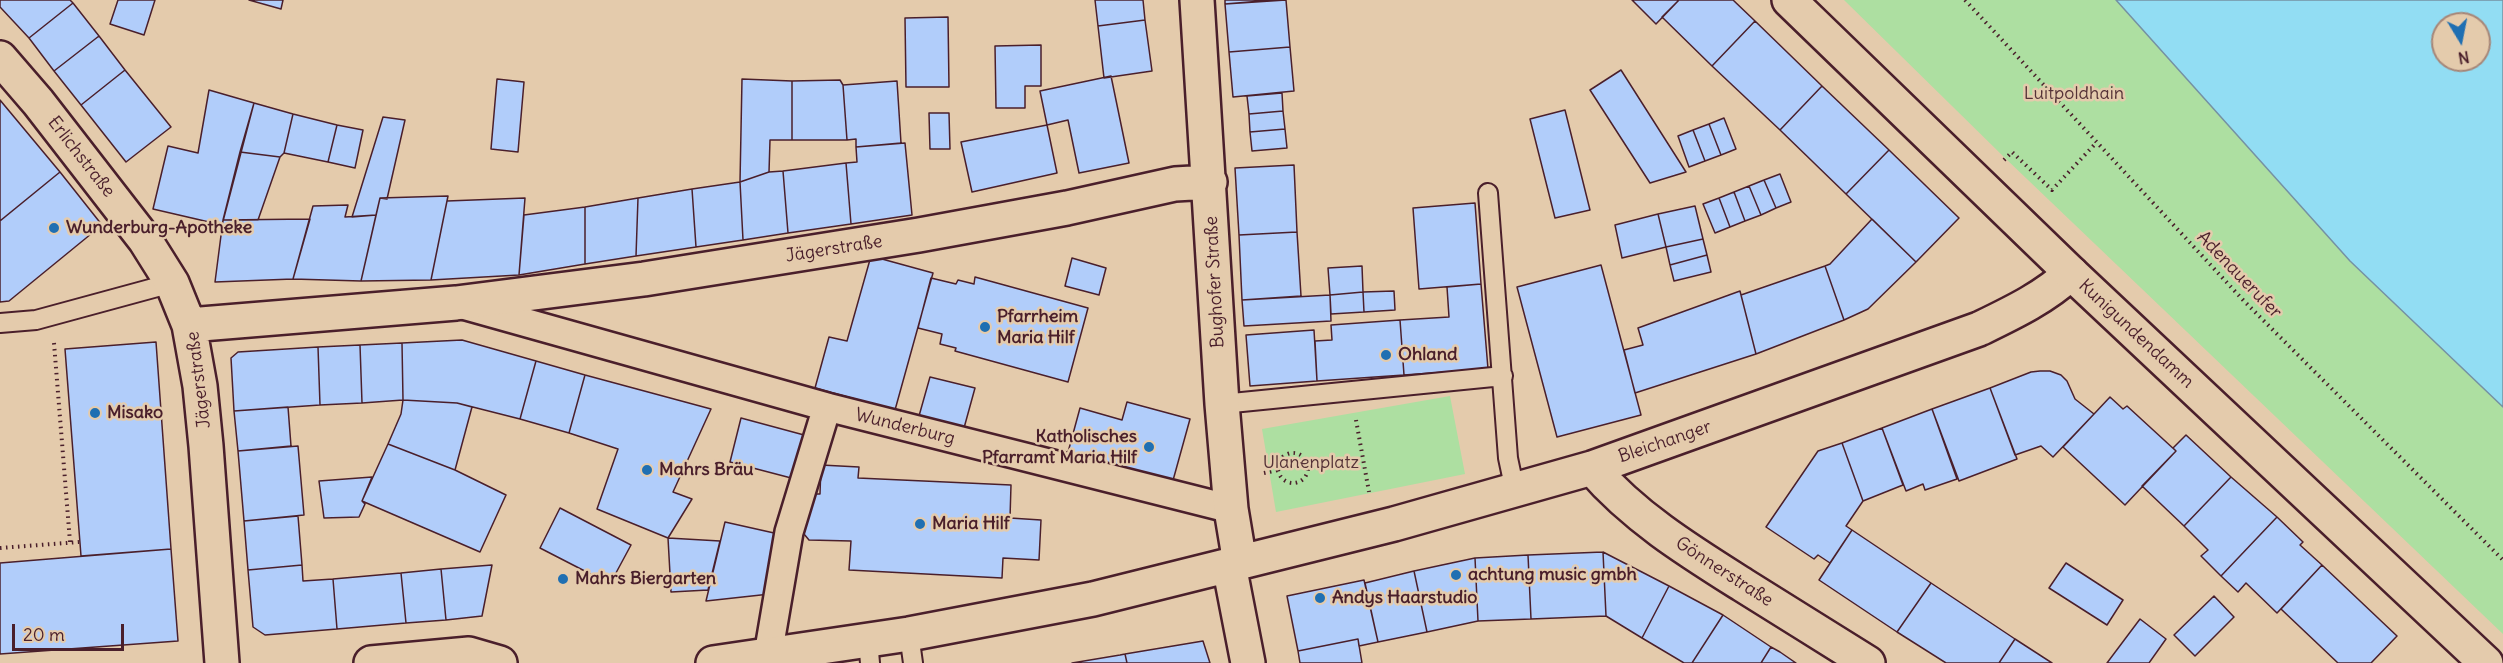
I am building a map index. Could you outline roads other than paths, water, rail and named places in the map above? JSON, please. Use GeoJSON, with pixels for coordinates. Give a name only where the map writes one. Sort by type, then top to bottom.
{"type":"FeatureCollection","features":[{"type":"Feature","properties":{"kind":"street","name":"Bughofer Straße"},"geometry":{"type":"LineString","coordinates":[[1197,0],[1222,404],[1235,564],[1248,663]]}},
{"type":"Feature","properties":{"kind":"street","name":"Kunigundendamm"},"geometry":{"type":"LineString","coordinates":[[1790,0],[2071,273],[2486,663]]}},
{"type":"Feature","properties":{"kind":"street","name":"Erlichstraße"},"geometry":{"type":"LineString","coordinates":[[0,58],[38,102],[145,240],[172,283],[189,325]]}},
{"type":"Feature","properties":{"kind":"street","name":"Jägerstraße"},"geometry":{"type":"LineString","coordinates":[[222,663],[207,446],[200,386],[189,325],[456,303],[644,279],[885,241],[1067,208],[1176,184],[1210,182]]}},
{"type":"Feature","properties":{"kind":"street","name":"Bleichanger"},"geometry":{"type":"LineString","coordinates":[[1235,564],[1515,491],[1592,468],[1979,329],[2033,302],[2071,273]]}},
{"type":"Feature","properties":{"kind":"street","name":"Jägerstraße"},"geometry":{"type":"LineString","coordinates":[[456,303],[827,408]]}},
{"type":"Feature","properties":{"kind":"street","name":"Wunderburg"},"geometry":{"type":"LineString","coordinates":[[827,408],[1231,508]]}},
{"type":"Feature","properties":{"kind":"street"},"geometry":{"type":"LineString","coordinates":[[768,655],[789,532],[827,408]]}},
{"type":"Feature","properties":{"kind":"street","name":"Gönnerstraße"},"geometry":{"type":"LineString","coordinates":[[1592,468],[1613,493],[1639,516],[1710,565],[1868,663]]}},
{"type":"Feature","properties":{"kind":"street"},"geometry":{"type":"LineString","coordinates":[[713,663],[768,655],[817,655],[911,648],[1235,564]]}},
{"type":"Feature","properties":{"kind":"street"},"geometry":{"type":"LineString","coordinates":[[371,663],[469,654],[500,663]]}},
{"type":"Feature","properties":{"kind":"lane"},"geometry":{"type":"LineString","coordinates":[[1488,193],[1508,458],[1515,491]]}},
{"type":"Feature","properties":{"kind":"lane"},"geometry":{"type":"LineString","coordinates":[[0,323],[51,316],[172,283]]}},
{"type":"Feature","properties":{"kind":"lane"},"geometry":{"type":"LineString","coordinates":[[1222,404],[1503,376]]}},
{"type":"Feature","properties":{"kind":"water"},"geometry":{"type":"Polygon","coordinates":[[[2116,0],[2503,0],[2503,407],[2350,261],[2116,0]]]}},
{"type":"Feature","properties":{"kind":"place","name":"Wunderburg-Apotheke"},"geometry":{"type":"Point","coordinates":[54,228]}},
{"type":"Feature","properties":{"kind":"place","name":"Pfarrheim Maria Hilf"},"geometry":{"type":"Point","coordinates":[985,327]}},
{"type":"Feature","properties":{"kind":"place","name":"Ohland"},"geometry":{"type":"Point","coordinates":[1386,355]}},
{"type":"Feature","properties":{"kind":"place","name":"Misako"},"geometry":{"type":"Point","coordinates":[95,413]}},
{"type":"Feature","properties":{"kind":"place","name":"Katholisches Pfarramt Maria Hilf"},"geometry":{"type":"Point","coordinates":[1149,447]}},
{"type":"Feature","properties":{"kind":"place","name":"Mahrs Bräu"},"geometry":{"type":"Point","coordinates":[647,470]}},
{"type":"Feature","properties":{"kind":"place","name":"Maria Hilf"},"geometry":{"type":"Point","coordinates":[920,524]}},
{"type":"Feature","properties":{"kind":"place","name":"achtung music gmbh"},"geometry":{"type":"Point","coordinates":[1456,575]}},
{"type":"Feature","properties":{"kind":"place","name":"Mahrs Biergarten"},"geometry":{"type":"Point","coordinates":[563,579]}},
{"type":"Feature","properties":{"kind":"place","name":"Andys Haarstudio"},"geometry":{"type":"Point","coordinates":[1320,598]}},
{"type":"Feature","properties":{"kind":"park label","name":"Luitpoldhain"},"geometry":{"type":"Point","coordinates":[2074,94]}},
{"type":"Feature","properties":{"kind":"park label","name":"Ulanenplatz"},"geometry":{"type":"Point","coordinates":[1311,463]}}]}
